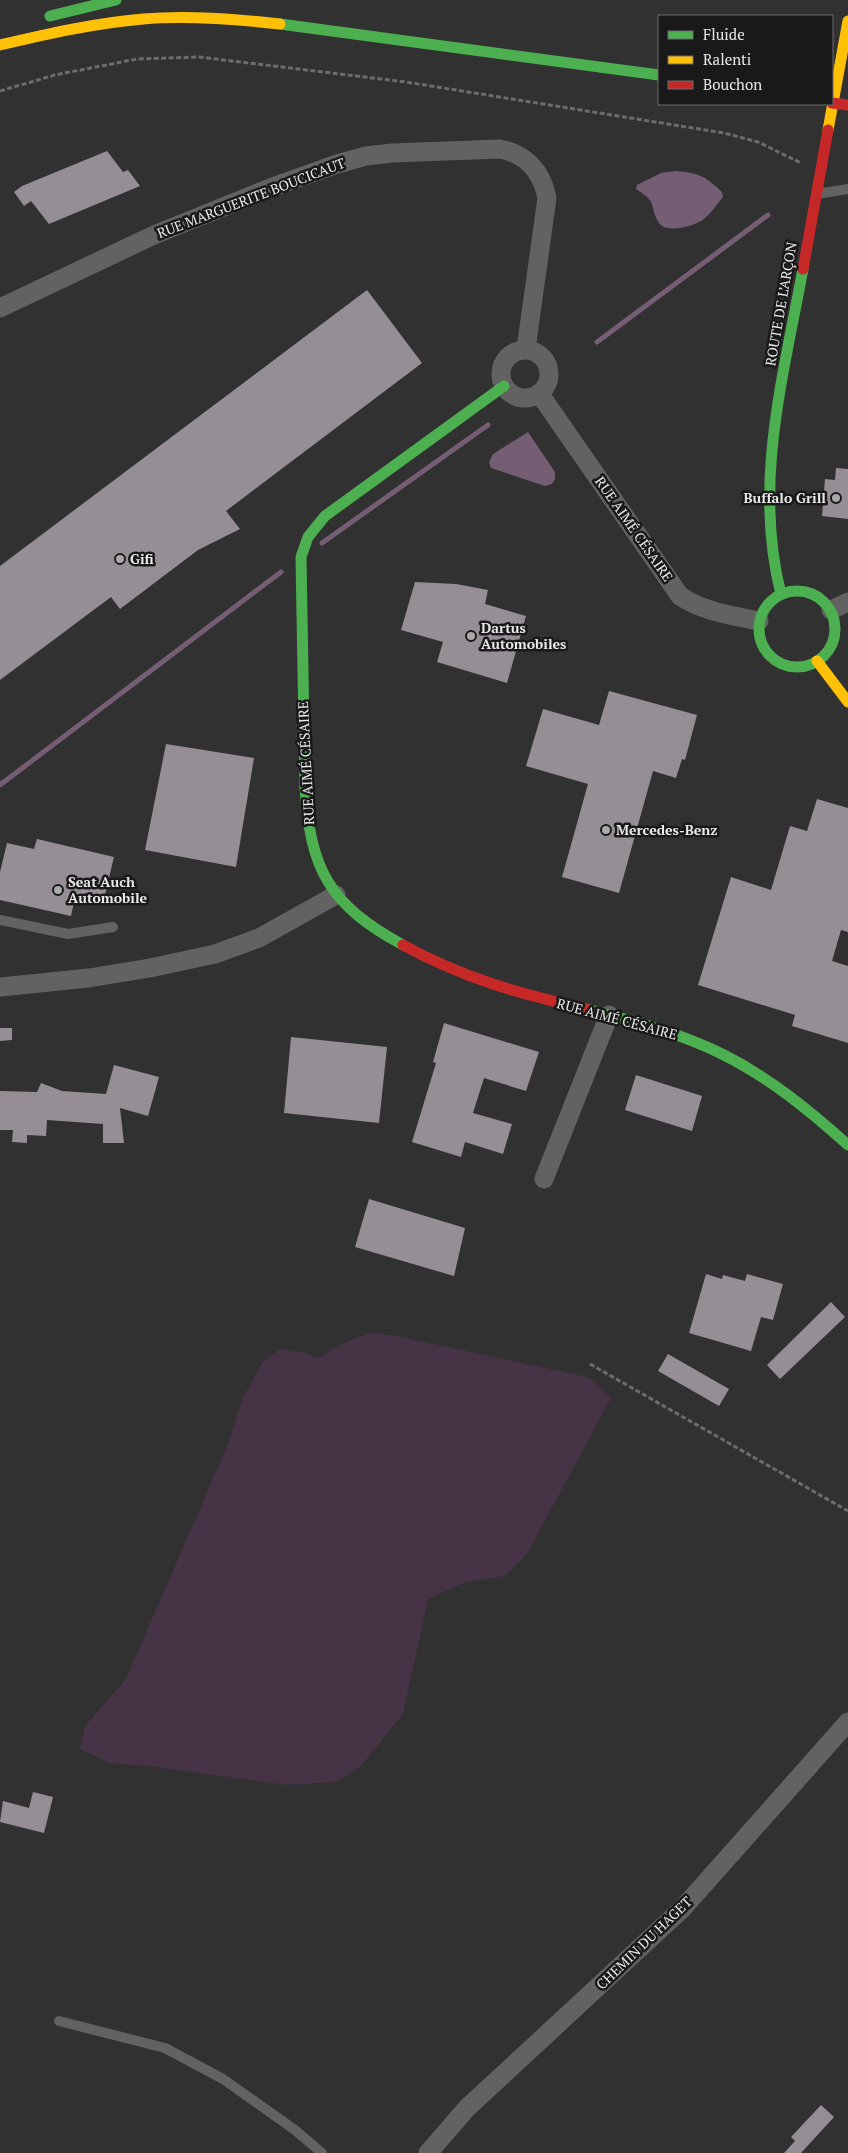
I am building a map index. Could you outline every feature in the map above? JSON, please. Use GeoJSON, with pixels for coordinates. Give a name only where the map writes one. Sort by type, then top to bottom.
{"type":"FeatureCollection","features":[{"type":"Feature","properties":{"kind":"main road"},"geometry":{"type":"LineString","coordinates":[[39,19],[116,0]]}},
{"type":"Feature","properties":{"kind":"main road"},"geometry":{"type":"LineString","coordinates":[[0,45],[74,28],[144,19],[206,18],[261,22],[658,75]]}},
{"type":"Feature","properties":{"kind":"main road","name":"ROUTE DE L’ARÇON"},"geometry":{"type":"LineString","coordinates":[[833,98],[848,21]]}},
{"type":"Feature","properties":{"kind":"main road"},"geometry":{"type":"LineString","coordinates":[[833,103],[848,105]]}},
{"type":"Feature","properties":{"kind":"main road","name":"ROUTE DE L’ARÇON"},"geometry":{"type":"LineString","coordinates":[[781,594],[770,550],[767,519],[768,474],[774,429],[832,105]]}},
{"type":"Feature","properties":{"kind":"main road","name":"RUE AIMÉ CÉSAIRE"},"geometry":{"type":"LineString","coordinates":[[504,386],[325,516],[307,535],[300,562],[306,811],[310,837],[318,864],[336,895],[349,909],[363,921],[407,948],[439,964],[505,989],[609,1015],[672,1033],[705,1046],[736,1061],[770,1082],[800,1103],[848,1145]]}},
{"type":"Feature","properties":{"kind":"main road"},"geometry":{"type":"LineString","coordinates":[[790,591],[809,592],[818,596],[831,610],[835,626],[833,642],[829,650],[817,661],[800,667],[783,664],[775,660],[763,647],[760,639],[759,621],[767,605],[781,594],[790,591]]}},
{"type":"Feature","properties":{"kind":"main road"},"geometry":{"type":"LineString","coordinates":[[817,661],[848,702]]}},
{"type":"Feature","properties":{"kind":"street","name":"RUE MARGUERITE BOUCICAUT"},"geometry":{"type":"LineString","coordinates":[[0,308],[154,235],[270,188],[337,164],[366,156],[392,153],[500,149],[516,154],[532,165],[542,180],[547,198],[526,350]]}},
{"type":"Feature","properties":{"kind":"street"},"geometry":{"type":"LineString","coordinates":[[526,350],[539,355],[548,367],[549,376],[546,386],[539,393],[533,396],[520,397],[514,395],[504,386],[501,378],[504,362],[517,351],[526,350]]}},
{"type":"Feature","properties":{"kind":"street","name":"RUE AIMÉ CÉSAIRE"},"geometry":{"type":"LineString","coordinates":[[539,393],[680,596],[693,605],[710,611],[759,621]]}},
{"type":"Feature","properties":{"kind":"street"},"geometry":{"type":"LineString","coordinates":[[831,610],[848,602]]}},
{"type":"Feature","properties":{"kind":"street"},"geometry":{"type":"LineString","coordinates":[[0,987],[89,978],[150,968],[216,954],[259,938],[336,895]]}},
{"type":"Feature","properties":{"kind":"street"},"geometry":{"type":"LineString","coordinates":[[544,1179],[609,1015]]}},
{"type":"Feature","properties":{"kind":"street","name":"CHEMIN DU HAGET"},"geometry":{"type":"LineString","coordinates":[[428,2153],[468,2108],[683,1908],[848,1722]]}},
{"type":"Feature","properties":{"kind":"lane"},"geometry":{"type":"LineString","coordinates":[[816,194],[848,189]]}},
{"type":"Feature","properties":{"kind":"lane"},"geometry":{"type":"LineString","coordinates":[[0,920],[68,934],[113,927]]}},
{"type":"Feature","properties":{"kind":"lane"},"geometry":{"type":"LineString","coordinates":[[59,2021],[165,2048],[223,2079],[295,2130],[322,2153]]}},
{"type":"Feature","properties":{"kind":"path"},"geometry":{"type":"LineString","coordinates":[[0,92],[55,75],[137,59],[199,57],[406,82],[724,133],[758,142],[821,172]]}},
{"type":"Feature","properties":{"kind":"path"},"geometry":{"type":"LineString","coordinates":[[590,1364],[848,1511]]}},
{"type":"Feature","properties":{"kind":"shaded area"},"geometry":{"type":"Polygon","coordinates":[[[676,171],[696,174],[706,179],[722,192],[723,197],[701,221],[682,228],[668,228],[659,223],[651,202],[636,189],[637,185],[661,173],[676,171]]]}},
{"type":"Feature","properties":{"kind":"shaded area"},"geometry":{"type":"Polygon","coordinates":[[[528,432],[555,472],[555,479],[552,484],[545,486],[491,468],[489,462],[493,454],[528,432]]]}},
{"type":"Feature","properties":{"kind":"shaded area"},"geometry":{"type":"Polygon","coordinates":[[[369,1333],[397,1336],[587,1377],[611,1398],[527,1554],[505,1576],[463,1583],[428,1599],[403,1714],[361,1766],[336,1782],[287,1785],[149,1766],[110,1763],[80,1749],[85,1726],[126,1679],[228,1444],[243,1397],[262,1363],[280,1349],[305,1353],[318,1358],[342,1344],[369,1333]]]}},
{"type":"Feature","properties":{"kind":"building"},"geometry":{"type":"Polygon","coordinates":[[[107,151],[123,172],[128,170],[140,186],[49,224],[31,201],[24,206],[14,192],[22,186],[107,151]]]}},
{"type":"Feature","properties":{"kind":"building"},"geometry":{"type":"Polygon","coordinates":[[[367,290],[422,363],[226,511],[240,529],[198,550],[120,609],[111,597],[0,680],[0,566],[367,290]]]}},
{"type":"Feature","properties":{"kind":"building","name":"Buffalo Grill"},"geometry":{"type":"Polygon","coordinates":[[[836,468],[848,469],[848,519],[822,516],[825,479],[835,480],[836,468]]]}},
{"type":"Feature","properties":{"kind":"building","name":"Dartus Automobiles"},"geometry":{"type":"Polygon","coordinates":[[[415,582],[456,584],[488,590],[485,604],[526,616],[507,683],[437,662],[443,642],[401,630],[415,582]]]}},
{"type":"Feature","properties":{"kind":"building","name":"Mercedes-Benz"},"geometry":{"type":"Polygon","coordinates":[[[609,691],[697,715],[685,760],[682,759],[676,778],[653,771],[619,893],[562,877],[588,784],[526,766],[543,709],[599,725],[609,691]]]}},
{"type":"Feature","properties":{"kind":"building"},"geometry":{"type":"Polygon","coordinates":[[[166,744],[254,758],[236,867],[145,850],[166,744]]]}},
{"type":"Feature","properties":{"kind":"building"},"geometry":{"type":"Polygon","coordinates":[[[817,799],[848,808],[848,932],[841,930],[832,961],[848,966],[848,1043],[792,1026],[795,1015],[698,985],[731,877],[771,890],[790,826],[807,831],[817,799]]]}},
{"type":"Feature","properties":{"kind":"building"},"geometry":{"type":"Polygon","coordinates":[[[37,839],[114,857],[103,903],[75,897],[71,916],[0,900],[0,872],[7,843],[34,849],[37,839]]]}},
{"type":"Feature","properties":{"kind":"building"},"geometry":{"type":"Polygon","coordinates":[[[444,1023],[539,1052],[526,1091],[484,1078],[473,1113],[512,1124],[503,1154],[465,1142],[461,1157],[412,1142],[436,1063],[433,1062],[444,1023]]]}},
{"type":"Feature","properties":{"kind":"building"},"geometry":{"type":"Polygon","coordinates":[[[0,1028],[12,1028],[12,1040],[0,1041],[0,1028]]]}},
{"type":"Feature","properties":{"kind":"building"},"geometry":{"type":"Polygon","coordinates":[[[291,1037],[387,1047],[379,1123],[284,1113],[291,1037]]]}},
{"type":"Feature","properties":{"kind":"building"},"geometry":{"type":"Polygon","coordinates":[[[114,1065],[159,1077],[148,1116],[120,1108],[124,1143],[103,1143],[103,1124],[47,1120],[46,1136],[27,1135],[27,1143],[12,1142],[13,1130],[0,1130],[0,1091],[37,1092],[41,1083],[62,1091],[106,1094],[114,1065]]]}},
{"type":"Feature","properties":{"kind":"building"},"geometry":{"type":"Polygon","coordinates":[[[636,1075],[702,1096],[692,1131],[625,1110],[636,1075]]]}},
{"type":"Feature","properties":{"kind":"building"},"geometry":{"type":"Polygon","coordinates":[[[369,1199],[465,1228],[454,1276],[355,1247],[369,1199]]]}},
{"type":"Feature","properties":{"kind":"building"},"geometry":{"type":"Polygon","coordinates":[[[706,1274],[722,1279],[723,1275],[745,1281],[747,1274],[783,1284],[773,1320],[761,1317],[751,1351],[689,1333],[706,1274]]]}},
{"type":"Feature","properties":{"kind":"building"},"geometry":{"type":"Polygon","coordinates":[[[831,1302],[845,1317],[780,1379],[767,1365],[831,1302]]]}},
{"type":"Feature","properties":{"kind":"building"},"geometry":{"type":"Polygon","coordinates":[[[668,1354],[729,1389],[719,1406],[658,1371],[668,1354]]]}},
{"type":"Feature","properties":{"kind":"building"},"geometry":{"type":"Polygon","coordinates":[[[33,1792],[53,1797],[44,1833],[0,1822],[3,1801],[29,1808],[33,1792]]]}},
{"type":"Feature","properties":{"kind":"building"},"geometry":{"type":"Polygon","coordinates":[[[821,2105],[834,2117],[801,2153],[784,2153],[795,2141],[791,2137],[821,2105]]]}},
{"type":"Feature","properties":{"kind":"waterway"},"geometry":{"type":"LineString","coordinates":[[597,342],[768,215]]}},
{"type":"Feature","properties":{"kind":"waterway"},"geometry":{"type":"LineString","coordinates":[[322,543],[488,425]]}},
{"type":"Feature","properties":{"kind":"waterway"},"geometry":{"type":"LineString","coordinates":[[0,785],[281,572]]}},
{"type":"Feature","properties":{"kind":"traffic: fast"},"geometry":{"type":"LineString","coordinates":[[50,16],[116,0]]}},
{"type":"Feature","properties":{"kind":"traffic: fast"},"geometry":{"type":"LineString","coordinates":[[280,24],[658,75]]}},
{"type":"Feature","properties":{"kind":"traffic: fast"},"geometry":{"type":"LineString","coordinates":[[781,594],[773,553],[770,513],[770,472],[780,391],[803,269]]}},
{"type":"Feature","properties":{"kind":"traffic: fast"},"geometry":{"type":"LineString","coordinates":[[403,945],[357,915],[341,899],[328,882],[312,841],[305,787],[301,557],[308,537],[325,516],[504,386]]}},
{"type":"Feature","properties":{"kind":"traffic: fast"},"geometry":{"type":"LineString","coordinates":[[790,591],[804,591],[818,597],[829,608],[835,622],[835,629],[832,644],[824,656],[804,667],[790,667],[776,661],[765,650],[759,636],[759,622],[765,608],[776,597],[790,591]]}},
{"type":"Feature","properties":{"kind":"traffic: fast"},"geometry":{"type":"LineString","coordinates":[[586,1009],[674,1034],[724,1055],[757,1074],[789,1096],[848,1145]]}},
{"type":"Feature","properties":{"kind":"traffic: slow"},"geometry":{"type":"LineString","coordinates":[[0,45],[89,26],[143,19],[177,17],[212,18],[280,24]]}},
{"type":"Feature","properties":{"kind":"traffic: slow"},"geometry":{"type":"LineString","coordinates":[[833,103],[848,21]]}},
{"type":"Feature","properties":{"kind":"traffic: slow"},"geometry":{"type":"LineString","coordinates":[[828,130],[833,105]]}},
{"type":"Feature","properties":{"kind":"traffic: slow"},"geometry":{"type":"LineString","coordinates":[[817,661],[848,702]]}},
{"type":"Feature","properties":{"kind":"traffic: jam"},"geometry":{"type":"LineString","coordinates":[[833,103],[848,105]]}},
{"type":"Feature","properties":{"kind":"traffic: jam"},"geometry":{"type":"LineString","coordinates":[[803,269],[828,130]]}},
{"type":"Feature","properties":{"kind":"traffic: jam"},"geometry":{"type":"LineString","coordinates":[[403,945],[448,967],[492,984],[586,1009]]}},
{"type":"Feature","properties":{"kind":"place","name":"Buffalo Grill"},"geometry":{"type":"Point","coordinates":[836,498]}},
{"type":"Feature","properties":{"kind":"place","name":"Gifi"},"geometry":{"type":"Point","coordinates":[120,559]}},
{"type":"Feature","properties":{"kind":"place","name":"Dartus Automobiles"},"geometry":{"type":"Point","coordinates":[471,636]}},
{"type":"Feature","properties":{"kind":"place","name":"Mercedes-Benz"},"geometry":{"type":"Point","coordinates":[606,830]}},
{"type":"Feature","properties":{"kind":"place","name":"Seat Auch Automobile"},"geometry":{"type":"Point","coordinates":[58,890]}}]}
